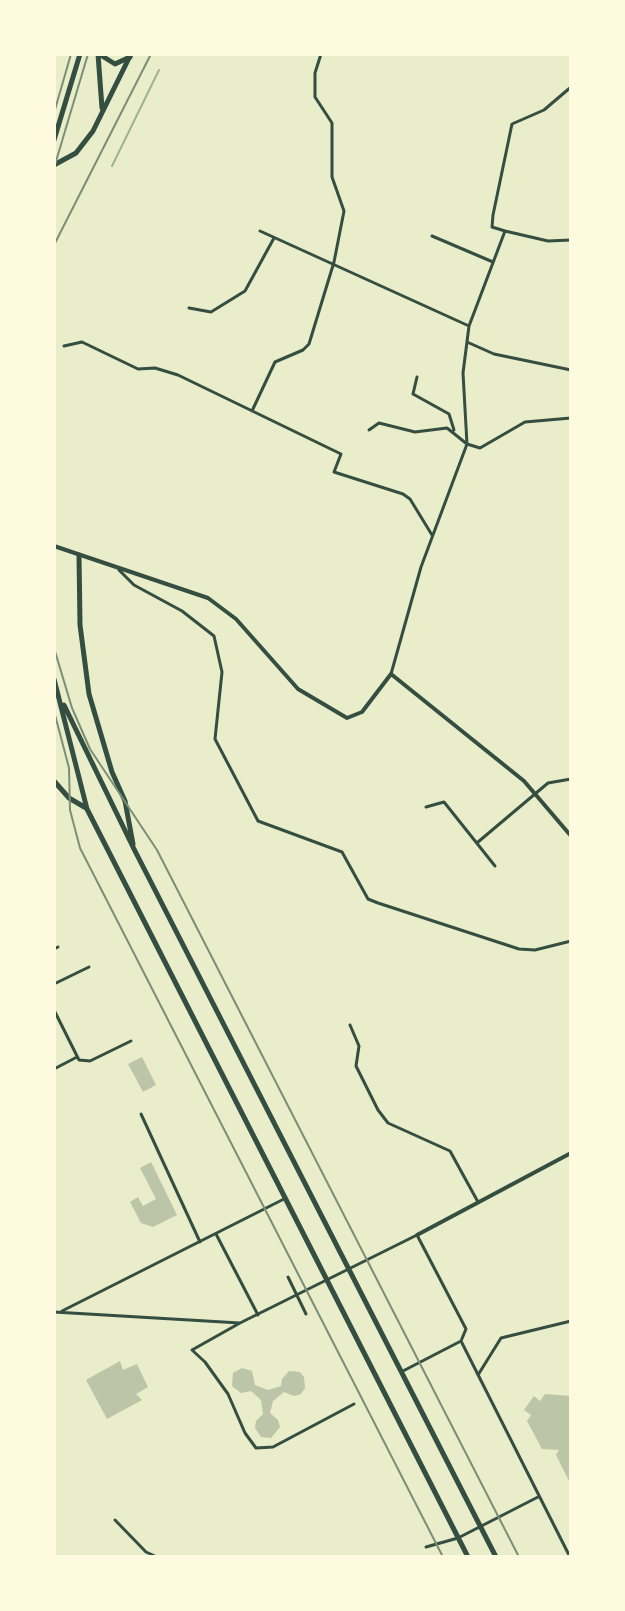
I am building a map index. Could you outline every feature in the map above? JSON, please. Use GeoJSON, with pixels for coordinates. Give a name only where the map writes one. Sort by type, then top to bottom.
{"type":"FeatureCollection","features":[{"type":"Feature","properties":{"kind":"main road"},"geometry":{"type":"LineString","coordinates":[[54,140],[80,54]]}},
{"type":"Feature","properties":{"kind":"main road"},"geometry":{"type":"LineString","coordinates":[[98,54],[115,64],[130,56]]}},
{"type":"Feature","properties":{"kind":"main road"},"geometry":{"type":"LineString","coordinates":[[98,54],[102,108]]}},
{"type":"Feature","properties":{"kind":"main road"},"geometry":{"type":"LineString","coordinates":[[54,165],[76,153],[93,131],[130,56]]}},
{"type":"Feature","properties":{"kind":"main road"},"geometry":{"type":"LineString","coordinates":[[79,555],[80,625],[89,694],[104,748],[125,801],[134,849]]}},
{"type":"Feature","properties":{"kind":"main road"},"geometry":{"type":"LineString","coordinates":[[54,679],[87,809],[468,1557]]}},
{"type":"Feature","properties":{"kind":"main road"},"geometry":{"type":"LineString","coordinates":[[57,690],[134,849],[496,1557]]}},
{"type":"Feature","properties":{"kind":"main road"},"geometry":{"type":"LineString","coordinates":[[54,781],[69,798],[87,809]]}},
{"type":"Feature","properties":{"kind":"street"},"geometry":{"type":"LineString","coordinates":[[252,411],[275,362],[303,350],[309,344],[334,262],[344,211],[332,177],[332,123],[315,97],[315,73],[321,54]]}},
{"type":"Feature","properties":{"kind":"street"},"geometry":{"type":"LineString","coordinates":[[571,87],[544,110],[512,124],[492,227],[548,241],[571,240]]}},
{"type":"Feature","properties":{"kind":"street"},"geometry":{"type":"LineString","coordinates":[[260,231],[334,262],[469,326]]}},
{"type":"Feature","properties":{"kind":"street"},"geometry":{"type":"LineString","coordinates":[[54,546],[208,598],[236,619],[290,682],[347,718],[362,712],[391,674],[432,535],[467,444],[463,373],[469,326],[505,231]]}},
{"type":"Feature","properties":{"kind":"street"},"geometry":{"type":"LineString","coordinates":[[432,236],[493,262]]}},
{"type":"Feature","properties":{"kind":"street"},"geometry":{"type":"LineString","coordinates":[[189,308],[211,312],[245,291],[274,238]]}},
{"type":"Feature","properties":{"kind":"street"},"geometry":{"type":"LineString","coordinates":[[64,346],[76,341],[88,344],[138,369],[155,368],[178,375],[341,454],[334,472],[340,477],[380,485],[410,499],[432,535]]}},
{"type":"Feature","properties":{"kind":"street"},"geometry":{"type":"LineString","coordinates":[[467,342],[494,354],[571,370]]}},
{"type":"Feature","properties":{"kind":"street"},"geometry":{"type":"LineString","coordinates":[[417,377],[413,394],[449,414],[454,430],[467,444],[480,448],[525,422],[571,418]]}},
{"type":"Feature","properties":{"kind":"street"},"geometry":{"type":"LineString","coordinates":[[369,430],[379,423],[415,432],[436,428],[454,430]]}},
{"type":"Feature","properties":{"kind":"street"},"geometry":{"type":"LineString","coordinates":[[119,570],[134,585],[182,611],[214,636],[222,672],[215,739],[258,821],[342,852],[368,899],[378,903],[519,949],[545,949],[571,941]]}},
{"type":"Feature","properties":{"kind":"street"},"geometry":{"type":"LineString","coordinates":[[391,674],[537,795],[571,836]]}},
{"type":"Feature","properties":{"kind":"street"},"geometry":{"type":"LineString","coordinates":[[478,842],[548,783],[571,779]]}},
{"type":"Feature","properties":{"kind":"street"},"geometry":{"type":"LineString","coordinates":[[426,807],[444,802],[495,866]]}},
{"type":"Feature","properties":{"kind":"street"},"geometry":{"type":"LineString","coordinates":[[54,984],[89,967]]}},
{"type":"Feature","properties":{"kind":"street"},"geometry":{"type":"LineString","coordinates":[[54,1010],[77,1057]]}},
{"type":"Feature","properties":{"kind":"street"},"geometry":{"type":"LineString","coordinates":[[350,1025],[358,1039],[356,1066],[378,1110],[388,1123],[450,1151],[478,1202]]}},
{"type":"Feature","properties":{"kind":"street"},"geometry":{"type":"LineString","coordinates":[[54,1069],[77,1057],[90,1061],[131,1041]]}},
{"type":"Feature","properties":{"kind":"street"},"geometry":{"type":"LineString","coordinates":[[141,1114],[200,1242]]}},
{"type":"Feature","properties":{"kind":"street"},"geometry":{"type":"LineString","coordinates":[[354,1404],[273,1447],[256,1448],[245,1433],[228,1394],[205,1362],[192,1350],[571,1153]]}},
{"type":"Feature","properties":{"kind":"street"},"geometry":{"type":"LineString","coordinates":[[56,1312],[285,1198]]}},
{"type":"Feature","properties":{"kind":"street"},"geometry":{"type":"LineString","coordinates":[[216,1234],[258,1315]]}},
{"type":"Feature","properties":{"kind":"street"},"geometry":{"type":"LineString","coordinates":[[401,1372],[461,1341],[466,1329],[463,1317],[417,1235]]}},
{"type":"Feature","properties":{"kind":"street"},"geometry":{"type":"LineString","coordinates":[[288,1277],[306,1314]]}},
{"type":"Feature","properties":{"kind":"street"},"geometry":{"type":"LineString","coordinates":[[56,1312],[240,1323]]}},
{"type":"Feature","properties":{"kind":"street"},"geometry":{"type":"LineString","coordinates":[[478,1376],[501,1338],[571,1321]]}},
{"type":"Feature","properties":{"kind":"street"},"geometry":{"type":"LineString","coordinates":[[461,1341],[570,1557]]}},
{"type":"Feature","properties":{"kind":"street"},"geometry":{"type":"LineString","coordinates":[[426,1547],[458,1538],[538,1497]]}},
{"type":"Feature","properties":{"kind":"street"},"geometry":{"type":"LineString","coordinates":[[115,1520],[146,1552],[157,1557]]}},
{"type":"Feature","properties":{"kind":"building"},"geometry":{"type":"Polygon","coordinates":[[[142,1057],[156,1085],[143,1092],[128,1064],[142,1057]]]}},
{"type":"Feature","properties":{"kind":"building"},"geometry":{"type":"Polygon","coordinates":[[[151,1162],[177,1215],[153,1227],[141,1223],[130,1202],[138,1197],[143,1206],[156,1199],[140,1168],[151,1162]]]}},
{"type":"Feature","properties":{"kind":"building"},"geometry":{"type":"Polygon","coordinates":[[[120,1361],[123,1370],[137,1364],[148,1387],[136,1394],[142,1400],[107,1419],[86,1380],[120,1361]]]}},
{"type":"Feature","properties":{"kind":"building"},"geometry":{"type":"Polygon","coordinates":[[[242,1368],[252,1371],[255,1385],[268,1390],[281,1386],[282,1379],[289,1371],[300,1372],[304,1377],[305,1388],[301,1394],[294,1396],[284,1392],[273,1401],[270,1413],[278,1420],[280,1427],[271,1438],[261,1437],[255,1428],[256,1421],[263,1414],[261,1400],[251,1391],[241,1393],[232,1386],[233,1373],[242,1368]]]}},
{"type":"Feature","properties":{"kind":"building"},"geometry":{"type":"Polygon","coordinates":[[[545,1394],[571,1396],[571,1485],[556,1455],[559,1450],[542,1449],[527,1421],[531,1415],[524,1410],[534,1396],[540,1401],[545,1394]]]}},
{"type":"Feature","properties":{"kind":"waterway"},"geometry":{"type":"LineString","coordinates":[[112,166],[159,70]]}},
{"type":"Feature","properties":{"kind":"tram line"},"geometry":{"type":"LineString","coordinates":[[54,113],[71,54]]}},
{"type":"Feature","properties":{"kind":"tram line"},"geometry":{"type":"LineString","coordinates":[[54,168],[88,54]]}},
{"type":"Feature","properties":{"kind":"tram line"},"geometry":{"type":"LineString","coordinates":[[54,648],[72,708],[90,749],[157,850],[519,1557]]}},
{"type":"Feature","properties":{"kind":"tram line"},"geometry":{"type":"LineString","coordinates":[[54,711],[69,768],[70,810],[80,848],[443,1557]]}},
{"type":"Feature","properties":{"kind":"railway"},"geometry":{"type":"LineString","coordinates":[[54,245],[151,54]]}}]}
